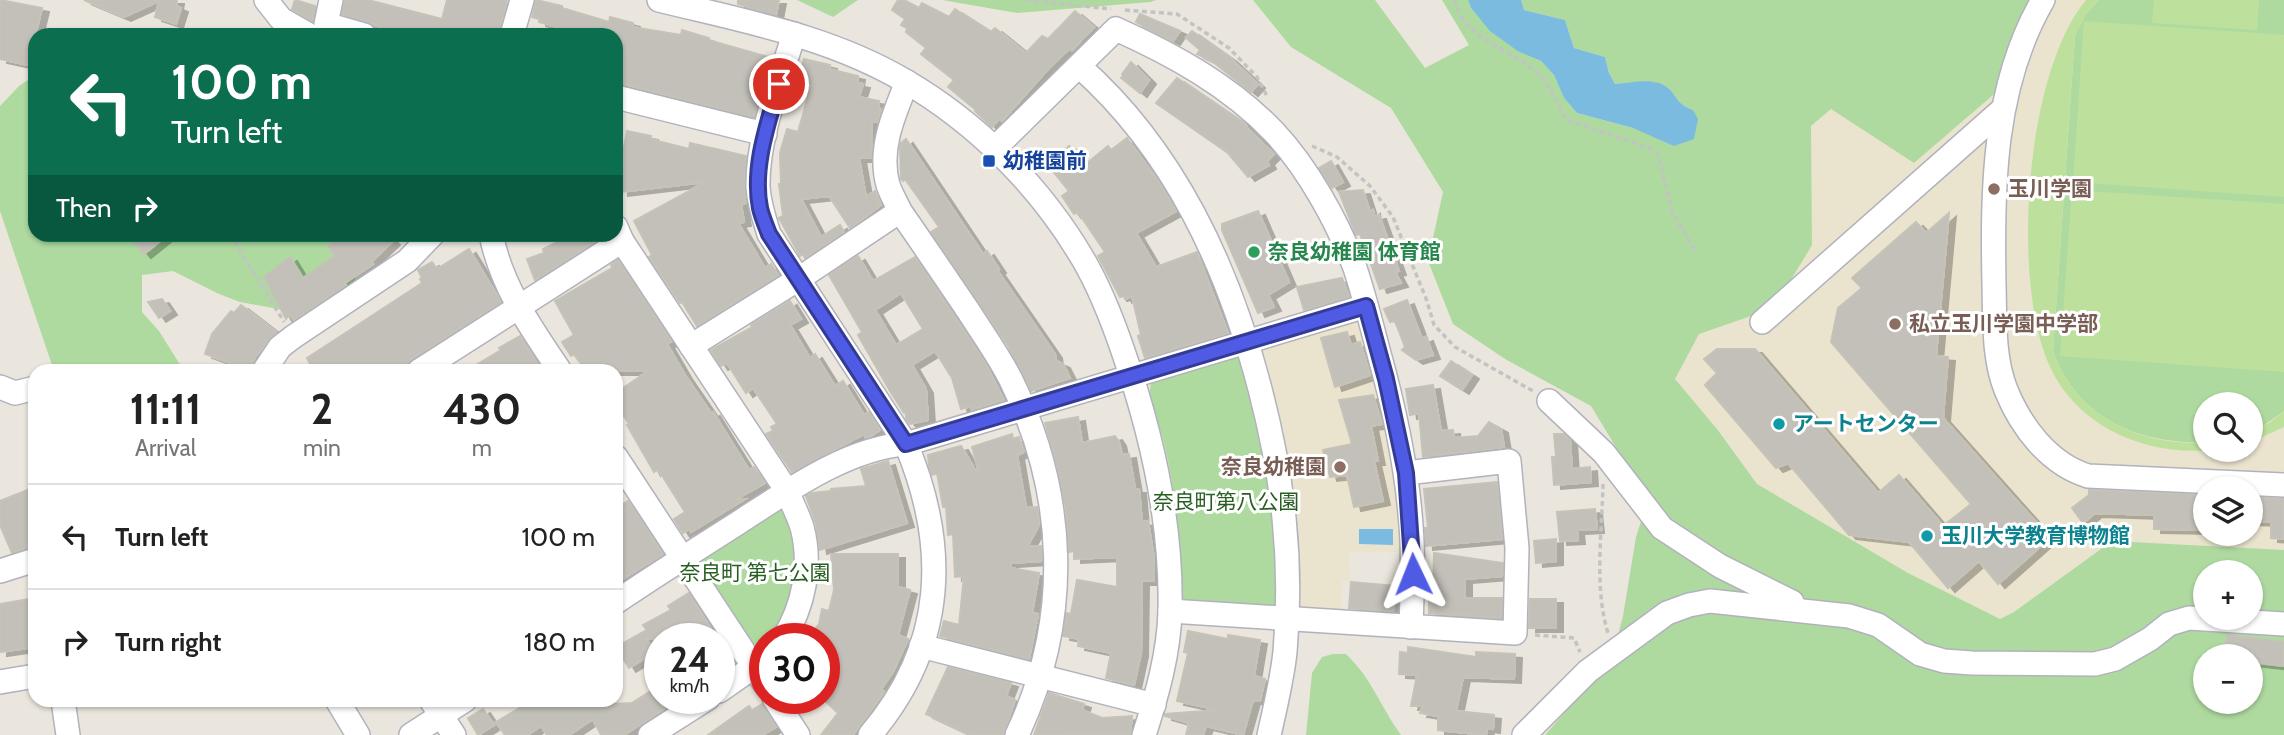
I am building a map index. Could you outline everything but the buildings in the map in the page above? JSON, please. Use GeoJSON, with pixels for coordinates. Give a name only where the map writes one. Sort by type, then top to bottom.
{"type":"FeatureCollection","features":[{"type":"Feature","properties":{"kind":"street"},"geometry":{"type":"LineString","coordinates":[[266,0],[281,19],[297,28]]}},
{"type":"Feature","properties":{"kind":"street"},"geometry":{"type":"LineString","coordinates":[[331,0],[326,24],[340,28]]}},
{"type":"Feature","properties":{"kind":"street"},"geometry":{"type":"LineString","coordinates":[[514,28],[522,0]]}},
{"type":"Feature","properties":{"kind":"street"},"geometry":{"type":"LineString","coordinates":[[659,0],[794,34],[853,54],[907,82],[961,118],[995,148],[1050,210],[1083,259],[1108,309],[1132,376],[1149,433],[1162,499],[1170,611],[1154,705],[1144,735]]}},
{"type":"Feature","properties":{"kind":"street"},"geometry":{"type":"LineString","coordinates":[[2043,0],[2021,45],[2003,109],[1994,185],[1994,284],[1998,358],[2005,388],[2026,426],[2054,460],[2071,471],[2088,476],[2284,485]]}},
{"type":"Feature","properties":{"kind":"street"},"geometry":{"type":"LineString","coordinates":[[995,148],[1116,29],[1159,48],[1200,72],[1243,104],[1274,132],[1298,161],[1332,219],[1354,267],[1366,306],[1386,379],[1406,473],[1413,562],[1411,627]]}},
{"type":"Feature","properties":{"kind":"street"},"geometry":{"type":"LineString","coordinates":[[794,34],[765,134],[758,184],[760,207],[769,234],[797,280],[906,444],[930,513],[935,556],[932,611],[921,646],[902,689],[870,735]]}},
{"type":"Feature","properties":{"kind":"street"},"geometry":{"type":"LineString","coordinates":[[1079,66],[1101,86],[1164,162],[1188,201],[1217,259],[1248,341],[1273,439],[1283,494],[1288,570],[1284,654],[1269,735]]}},
{"type":"Feature","properties":{"kind":"street"},"geometry":{"type":"LineString","coordinates":[[907,82],[892,118],[885,156],[888,184],[900,211],[1010,378],[1037,443],[1052,500],[1057,551],[1053,617],[1040,677],[1017,735]]}},
{"type":"Feature","properties":{"kind":"street"},"geometry":{"type":"LineString","coordinates":[[623,106],[765,134]]}},
{"type":"Feature","properties":{"kind":"street"},"geometry":{"type":"LineString","coordinates":[[1762,322],[2003,109]]}},
{"type":"Feature","properties":{"kind":"street"},"geometry":{"type":"LineString","coordinates":[[691,346],[900,211]]}},
{"type":"Feature","properties":{"kind":"street"},"geometry":{"type":"LineString","coordinates":[[623,240],[787,491],[802,528],[806,561],[806,580],[792,623]]}},
{"type":"Feature","properties":{"kind":"street"},"geometry":{"type":"LineString","coordinates":[[269,364],[280,348],[293,337],[407,261],[425,242]]}},
{"type":"Feature","properties":{"kind":"street"},"geometry":{"type":"LineString","coordinates":[[489,242],[517,306],[555,364]]}},
{"type":"Feature","properties":{"kind":"street"},"geometry":{"type":"LineString","coordinates":[[430,364],[608,242]]}},
{"type":"Feature","properties":{"kind":"street"},"geometry":{"type":"LineString","coordinates":[[623,596],[787,491],[842,461],[891,445],[906,444],[1024,410],[1366,306]]}},
{"type":"Feature","properties":{"kind":"street"},"geometry":{"type":"LineString","coordinates":[[0,387],[15,393],[28,390]]}},
{"type":"Feature","properties":{"kind":"street"},"geometry":{"type":"LineString","coordinates":[[1549,401],[1604,453],[1662,528],[1720,566],[1811,610]]}},
{"type":"Feature","properties":{"kind":"street"},"geometry":{"type":"LineString","coordinates":[[1170,611],[1515,633],[1517,548],[1509,461],[1406,473]]}},
{"type":"Feature","properties":{"kind":"street"},"geometry":{"type":"LineString","coordinates":[[623,474],[749,654]]}},
{"type":"Feature","properties":{"kind":"street"},"geometry":{"type":"LineString","coordinates":[[0,571],[28,562]]}},
{"type":"Feature","properties":{"kind":"street"},"geometry":{"type":"LineString","coordinates":[[1524,735],[1588,671],[1667,613],[1710,600],[1849,616],[1878,625],[1920,654],[1944,661],[1972,663],[2095,664],[2115,659],[2150,639],[2169,624],[2189,618],[2284,624]]}},
{"type":"Feature","properties":{"kind":"street"},"geometry":{"type":"LineString","coordinates":[[921,646],[1154,705]]}},
{"type":"Feature","properties":{"kind":"street"},"geometry":{"type":"LineString","coordinates":[[0,682],[28,677]]}},
{"type":"Feature","properties":{"kind":"street"},"geometry":{"type":"LineString","coordinates":[[64,707],[68,735]]}},
{"type":"Feature","properties":{"kind":"street"},"geometry":{"type":"LineString","coordinates":[[341,707],[358,735]]}},
{"type":"Feature","properties":{"kind":"street"},"geometry":{"type":"LineString","coordinates":[[411,735],[437,708],[454,735]]}},
{"type":"Feature","properties":{"kind":"street"},"geometry":{"type":"LineString","coordinates":[[650,735],[683,714]]}},
{"type":"Feature","properties":{"kind":"street"},"geometry":{"type":"LineString","coordinates":[[784,714],[798,735]]}},
{"type":"Feature","properties":{"kind":"path"},"geometry":{"type":"LineString","coordinates":[[1455,0],[1461,17],[1480,36],[1543,79],[1565,119],[1650,148],[1658,154],[1672,212],[1696,252]]}},
{"type":"Feature","properties":{"kind":"path"},"geometry":{"type":"LineString","coordinates":[[235,242],[293,337]]}},
{"type":"Feature","properties":{"kind":"path"},"geometry":{"type":"LineString","coordinates":[[1604,453],[1601,593],[1604,621],[1614,652]]}},
{"type":"Feature","properties":{"kind":"path"},"geometry":{"type":"LineString","coordinates":[[1515,633],[1574,638],[1588,671]]}},
{"type":"Feature","properties":{"kind":"shaded area","name":"玉川学園"},"geometry":{"type":"Polygon","coordinates":[[[1772,0],[2284,0],[2284,735],[2234,714],[2263,714],[2263,644],[2250,644],[2250,630],[2263,630],[2263,560],[2193,560],[2193,576],[1945,653],[1638,379],[1772,0]]]}},
{"type":"Feature","properties":{"kind":"shaded area","name":"奈良幼稚園"},"geometry":{"type":"Polygon","coordinates":[[[1351,319],[1362,325],[1395,464],[1402,552],[1349,552],[1350,581],[1342,581],[1341,614],[1301,610],[1294,604],[1259,358],[1262,347],[1351,319]]]}},
{"type":"Feature","properties":{"kind":"green space"},"geometry":{"type":"Polygon","coordinates":[[[797,0],[858,0],[833,17],[797,0]]]}},
{"type":"Feature","properties":{"kind":"green space"},"geometry":{"type":"Polygon","coordinates":[[[942,0],[1156,0],[1017,13],[942,0]]]}},
{"type":"Feature","properties":{"kind":"green space"},"geometry":{"type":"Polygon","coordinates":[[[1253,0],[1375,0],[1425,68],[1469,45],[1442,0],[1468,0],[1471,8],[1519,52],[1541,61],[1554,75],[1564,98],[1577,113],[1633,128],[1693,110],[1683,105],[1671,90],[1661,84],[1615,84],[1605,57],[1574,48],[1565,20],[1524,10],[1521,0],[2033,0],[2000,89],[1914,163],[1831,109],[1811,126],[1812,245],[1774,308],[1699,334],[1675,379],[1717,429],[1757,484],[1908,573],[2000,619],[2014,612],[2112,541],[2284,550],[2284,735],[1545,735],[1612,658],[1623,616],[1636,537],[1648,500],[1591,406],[1505,359],[1453,324],[1428,261],[1443,192],[1391,108],[1291,47],[1253,0]]]}},
{"type":"Feature","properties":{"kind":"green space"},"geometry":{"type":"Polygon","coordinates":[[[2086,0],[2099,0],[2086,14],[2075,35],[2053,351],[2063,373],[2077,393],[2094,409],[2134,432],[2157,439],[2193,442],[2193,451],[2140,443],[2098,423],[2079,408],[2064,390],[2051,369],[2038,332],[2031,286],[2028,234],[2030,180],[2037,126],[2049,76],[2065,33],[2086,0]]]}},
{"type":"Feature","properties":{"kind":"green space"},"geometry":{"type":"Polygon","coordinates":[[[2099,0],[2284,0],[2284,411],[2263,426],[2263,392],[2193,392],[2193,442],[2180,442],[2134,432],[2094,410],[2077,393],[2063,374],[2053,351],[2075,35],[2086,14],[2099,0]]]}},
{"type":"Feature","properties":{"kind":"green space"},"geometry":{"type":"Polygon","coordinates":[[[2154,0],[2259,0],[2257,30],[2152,23],[2154,0]]]}},
{"type":"Feature","properties":{"kind":"green space"},"geometry":{"type":"Polygon","coordinates":[[[2084,21],[2284,35],[2284,197],[2073,182],[2084,21]]]}},
{"type":"Feature","properties":{"kind":"green space"},"geometry":{"type":"Polygon","coordinates":[[[28,80],[28,242],[367,242],[367,252],[354,281],[323,307],[284,310],[240,302],[173,271],[142,275],[142,312],[159,331],[180,364],[52,364],[0,211],[0,106],[28,80]]]}},
{"type":"Feature","properties":{"kind":"green space"},"geometry":{"type":"Polygon","coordinates":[[[2072,190],[2284,204],[2284,372],[2060,356],[2072,190]]]}},
{"type":"Feature","properties":{"kind":"green space","name":"奈良町第八公園"},"geometry":{"type":"Polygon","coordinates":[[[1237,354],[1245,360],[1266,439],[1281,601],[1272,609],[1189,604],[1180,595],[1173,490],[1160,429],[1150,398],[1153,378],[1237,354]]]}},
{"type":"Feature","properties":{"kind":"green space"},"geometry":{"type":"Polygon","coordinates":[[[2284,411],[2284,427],[2263,437],[2263,426],[2284,411]]]}},
{"type":"Feature","properties":{"kind":"green space","name":"奈良町 第七公園"},"geometry":{"type":"Polygon","coordinates":[[[777,509],[788,509],[797,542],[797,581],[781,623],[749,623],[749,644],[702,571],[702,555],[777,509]]]}},
{"type":"Feature","properties":{"kind":"green space"},"geometry":{"type":"Polygon","coordinates":[[[1346,654],[1355,664],[1370,683],[1401,735],[1306,735],[1312,673],[1322,657],[1346,654]]]}},
{"type":"Feature","properties":{"kind":"water"},"geometry":{"type":"Polygon","coordinates":[[[1468,0],[1521,0],[1524,10],[1565,20],[1574,48],[1605,57],[1615,84],[1642,81],[1661,84],[1671,90],[1683,105],[1693,110],[1698,119],[1694,139],[1674,146],[1633,128],[1577,113],[1564,98],[1554,75],[1541,61],[1519,52],[1490,31],[1471,8],[1468,0]]]}},
{"type":"Feature","properties":{"kind":"water"},"geometry":{"type":"Polygon","coordinates":[[[1359,529],[1393,529],[1393,545],[1359,544],[1359,529]]]}},
{"type":"Feature","properties":{"kind":"place","name":"幼稚園前"},"geometry":{"type":"Point","coordinates":[989,161]}},
{"type":"Feature","properties":{"kind":"place","name":"玉川学園"},"geometry":{"type":"Point","coordinates":[1994,189]}},
{"type":"Feature","properties":{"kind":"place","name":"奈良幼稚園 体育館"},"geometry":{"type":"Point","coordinates":[1254,252]}},
{"type":"Feature","properties":{"kind":"place","name":"私立玉川学園中学部"},"geometry":{"type":"Point","coordinates":[1895,324]}},
{"type":"Feature","properties":{"kind":"place","name":"アートセンター"},"geometry":{"type":"Point","coordinates":[1779,424]}},
{"type":"Feature","properties":{"kind":"place","name":"奈良幼稚園"},"geometry":{"type":"Point","coordinates":[1340,467]}},
{"type":"Feature","properties":{"kind":"place","name":"玉川大学教育博物館"},"geometry":{"type":"Point","coordinates":[1927,536]}},
{"type":"Feature","properties":{"kind":"route"},"geometry":{"type":"LineString","coordinates":[[779,84],[765,134],[758,184],[760,207],[769,234],[906,444],[1366,306],[1386,379],[1406,473],[1413,574]]}}]}
